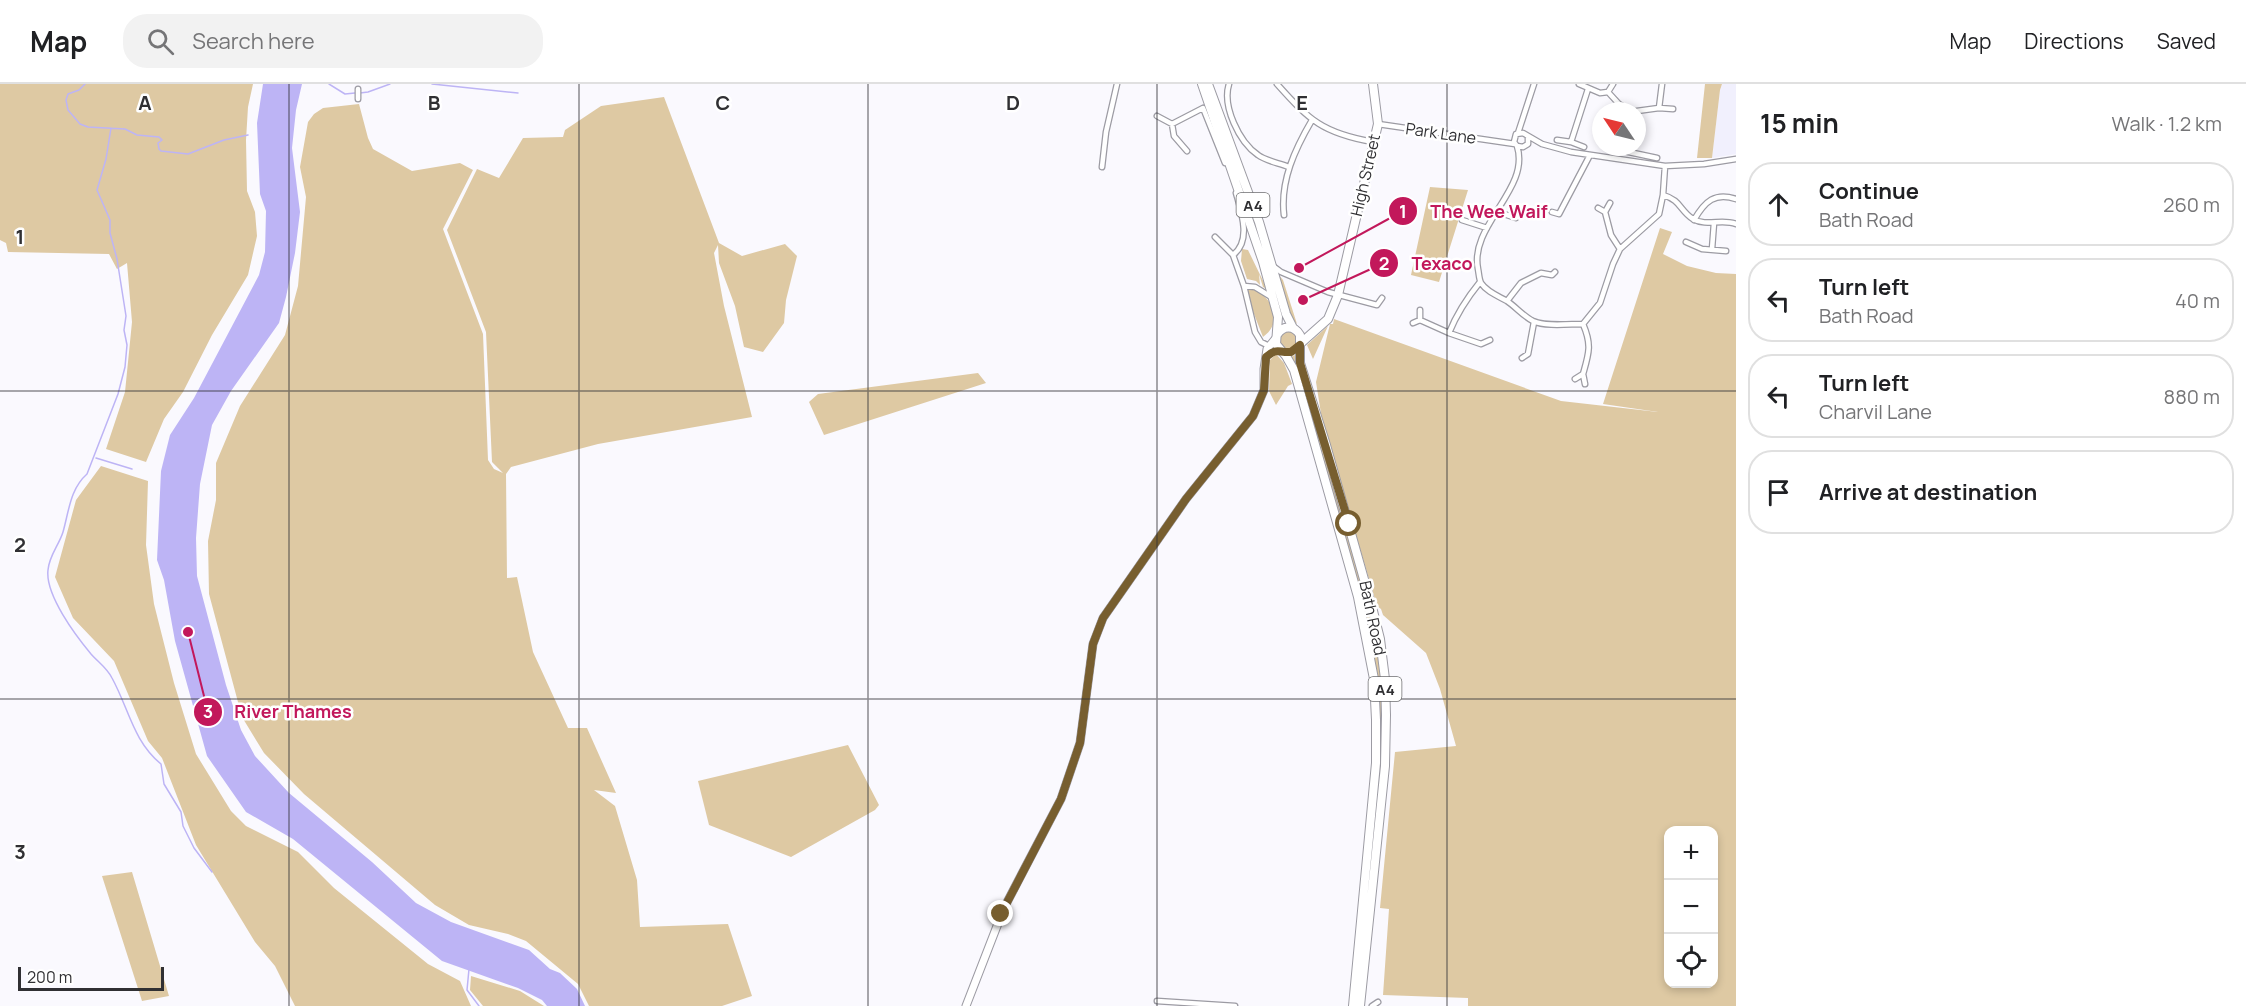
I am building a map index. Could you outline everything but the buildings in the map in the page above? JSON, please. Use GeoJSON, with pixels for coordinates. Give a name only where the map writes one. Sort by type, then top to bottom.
{"type":"FeatureCollection","features":[{"type":"Feature","properties":{"kind":"main road","name":"A4"},"geometry":{"type":"LineString","coordinates":[[1202,84],[1250,217],[1278,317],[1276,337]]}},
{"type":"Feature","properties":{"kind":"main road","name":"A4"},"geometry":{"type":"LineString","coordinates":[[1208,84],[1273,266],[1286,314],[1295,329]]}},
{"type":"Feature","properties":{"kind":"main road","name":"High Street"},"geometry":{"type":"LineString","coordinates":[[1300,344],[1328,319],[1338,295],[1378,124],[1373,84]]}},
{"type":"Feature","properties":{"kind":"main road"},"geometry":{"type":"LineString","coordinates":[[966,1006],[1004,908],[1061,799],[1080,743],[1093,644],[1103,618],[1186,499],[1253,416],[1264,390],[1269,346],[1283,328],[1316,329]]}},
{"type":"Feature","properties":{"kind":"main road","name":"Bath Road"},"geometry":{"type":"LineString","coordinates":[[1295,329],[1301,337],[1300,363],[1373,611],[1380,639],[1384,679],[1385,766],[1360,1006]]}},
{"type":"Feature","properties":{"kind":"main road","name":"Bath Road"},"geometry":{"type":"LineString","coordinates":[[1276,337],[1294,370],[1359,597],[1374,686],[1376,763],[1353,1006]]}},
{"type":"Feature","properties":{"kind":"main road"},"geometry":{"type":"LineString","coordinates":[[1266,357],[1282,350],[1293,351],[1300,344]]}},
{"type":"Feature","properties":{"kind":"street"},"geometry":{"type":"LineString","coordinates":[[1102,167],[1106,132],[1117,84]]}},
{"type":"Feature","properties":{"kind":"street"},"geometry":{"type":"LineString","coordinates":[[1229,84],[1226,102],[1243,142],[1259,156],[1289,167]]}},
{"type":"Feature","properties":{"kind":"street"},"geometry":{"type":"LineString","coordinates":[[1277,84],[1312,120],[1335,133],[1373,142]]}},
{"type":"Feature","properties":{"kind":"street"},"geometry":{"type":"LineString","coordinates":[[1503,141],[1516,135],[1534,84]]}},
{"type":"Feature","properties":{"kind":"street"},"geometry":{"type":"LineString","coordinates":[[1579,84],[1600,93],[1608,92]]}},
{"type":"Feature","properties":{"kind":"street"},"geometry":{"type":"LineString","coordinates":[[1608,92],[1613,84]]}},
{"type":"Feature","properties":{"kind":"street"},"geometry":{"type":"LineString","coordinates":[[1659,108],[1662,84]]}},
{"type":"Feature","properties":{"kind":"street"},"geometry":{"type":"LineString","coordinates":[[358,89],[358,99]]}},
{"type":"Feature","properties":{"kind":"street"},"geometry":{"type":"LineString","coordinates":[[1571,142],[1588,89]]}},
{"type":"Feature","properties":{"kind":"street"},"geometry":{"type":"LineString","coordinates":[[1608,92],[1617,102]]}},
{"type":"Feature","properties":{"kind":"street"},"geometry":{"type":"LineString","coordinates":[[1172,124],[1203,108],[1232,179],[1244,224],[1241,245],[1233,255]]}},
{"type":"Feature","properties":{"kind":"street"},"geometry":{"type":"LineString","coordinates":[[1646,110],[1673,109]]}},
{"type":"Feature","properties":{"kind":"street"},"geometry":{"type":"LineString","coordinates":[[1157,116],[1172,124]]}},
{"type":"Feature","properties":{"kind":"street"},"geometry":{"type":"LineString","coordinates":[[1284,215],[1282,202],[1289,167],[1312,120]]}},
{"type":"Feature","properties":{"kind":"street"},"geometry":{"type":"LineString","coordinates":[[1523,120],[1527,136],[1521,145],[1514,181],[1479,244],[1476,259],[1480,282],[1490,292],[1507,301],[1534,322],[1583,324]]}},
{"type":"Feature","properties":{"kind":"street"},"geometry":{"type":"LineString","coordinates":[[1172,124],[1174,136],[1187,151]]}},
{"type":"Feature","properties":{"kind":"street","name":"Park Lane"},"geometry":{"type":"LineString","coordinates":[[1378,124],[1521,145],[1542,144]]}},
{"type":"Feature","properties":{"kind":"street"},"geometry":{"type":"LineString","coordinates":[[1516,135],[1521,145]]}},
{"type":"Feature","properties":{"kind":"street","name":"Park Lane"},"geometry":{"type":"LineString","coordinates":[[1516,135],[1527,136],[1542,144],[1590,155],[1665,165],[1690,166],[1736,159]]}},
{"type":"Feature","properties":{"kind":"street"},"geometry":{"type":"LineString","coordinates":[[1557,140],[1584,147]]}},
{"type":"Feature","properties":{"kind":"street"},"geometry":{"type":"LineString","coordinates":[[1557,222],[1590,155]]}},
{"type":"Feature","properties":{"kind":"street"},"geometry":{"type":"LineString","coordinates":[[1646,155],[1658,158]]}},
{"type":"Feature","properties":{"kind":"street"},"geometry":{"type":"LineString","coordinates":[[1583,324],[1600,303],[1620,249],[1656,218],[1663,195],[1665,165]]}},
{"type":"Feature","properties":{"kind":"street"},"geometry":{"type":"LineString","coordinates":[[1663,195],[1676,200],[1695,220],[1714,223],[1727,221],[1736,224]]}},
{"type":"Feature","properties":{"kind":"street"},"geometry":{"type":"LineString","coordinates":[[1695,220],[1701,208],[1712,198],[1721,196],[1736,199]]}},
{"type":"Feature","properties":{"kind":"street"},"geometry":{"type":"LineString","coordinates":[[1605,212],[1611,203]]}},
{"type":"Feature","properties":{"kind":"street"},"geometry":{"type":"LineString","coordinates":[[1598,208],[1605,212],[1611,235],[1620,249]]}},
{"type":"Feature","properties":{"kind":"street"},"geometry":{"type":"LineString","coordinates":[[1498,212],[1516,219]]}},
{"type":"Feature","properties":{"kind":"street"},"geometry":{"type":"LineString","coordinates":[[1552,212],[1559,214]]}},
{"type":"Feature","properties":{"kind":"street"},"geometry":{"type":"LineString","coordinates":[[1465,219],[1486,228]]}},
{"type":"Feature","properties":{"kind":"street"},"geometry":{"type":"LineString","coordinates":[[1712,249],[1714,223]]}},
{"type":"Feature","properties":{"kind":"street"},"geometry":{"type":"LineString","coordinates":[[1215,237],[1233,255],[1244,286],[1255,332],[1261,342],[1269,346]]}},
{"type":"Feature","properties":{"kind":"street"},"geometry":{"type":"LineString","coordinates":[[1686,242],[1702,249],[1726,251]]}},
{"type":"Feature","properties":{"kind":"street"},"geometry":{"type":"LineString","coordinates":[[1273,266],[1281,272],[1338,295],[1377,305]]}},
{"type":"Feature","properties":{"kind":"street"},"geometry":{"type":"LineString","coordinates":[[1507,301],[1521,283],[1541,273],[1553,274],[1556,280]]}},
{"type":"Feature","properties":{"kind":"street"},"geometry":{"type":"LineString","coordinates":[[1449,333],[1467,297],[1480,282]]}},
{"type":"Feature","properties":{"kind":"street"},"geometry":{"type":"LineString","coordinates":[[1244,286],[1255,286],[1273,298]]}},
{"type":"Feature","properties":{"kind":"street"},"geometry":{"type":"LineString","coordinates":[[1373,312],[1382,298]]}},
{"type":"Feature","properties":{"kind":"street"},"geometry":{"type":"LineString","coordinates":[[1420,310],[1420,320]]}},
{"type":"Feature","properties":{"kind":"street"},"geometry":{"type":"LineString","coordinates":[[1420,320],[1481,344],[1490,340]]}},
{"type":"Feature","properties":{"kind":"street"},"geometry":{"type":"LineString","coordinates":[[1413,324],[1420,320]]}},
{"type":"Feature","properties":{"kind":"street"},"geometry":{"type":"LineString","coordinates":[[1522,358],[1528,354],[1534,322]]}},
{"type":"Feature","properties":{"kind":"street"},"geometry":{"type":"LineString","coordinates":[[1583,324],[1590,340],[1583,374],[1585,384]]}},
{"type":"Feature","properties":{"kind":"street"},"geometry":{"type":"LineString","coordinates":[[1481,344],[1485,352]]}},
{"type":"Feature","properties":{"kind":"street"},"geometry":{"type":"LineString","coordinates":[[1528,354],[1534,361]]}},
{"type":"Feature","properties":{"kind":"street"},"geometry":{"type":"LineString","coordinates":[[1575,379],[1583,374]]}},
{"type":"Feature","properties":{"kind":"street"},"geometry":{"type":"LineString","coordinates":[[1157,1001],[1235,1006]]}},
{"type":"Feature","properties":{"kind":"street"},"geometry":{"type":"LineString","coordinates":[[1372,1006],[1378,1002]]}},
{"type":"Feature","properties":{"kind":"shaded area"},"geometry":{"type":"Polygon","coordinates":[[[0,84],[253,84],[248,107],[246,140],[247,191],[255,212],[257,236],[248,275],[212,335],[183,392],[164,419],[146,462],[106,449],[125,392],[132,322],[127,263],[117,269],[109,254],[8,252],[6,243],[0,240],[0,84]]]}},
{"type":"Feature","properties":{"kind":"shaded area"},"geometry":{"type":"Polygon","coordinates":[[[263,84],[302,84],[296,110],[292,148],[300,212],[295,253],[279,323],[231,391],[212,425],[200,484],[196,538],[197,576],[226,685],[241,730],[255,756],[289,793],[372,862],[416,903],[451,922],[529,950],[577,989],[585,1006],[547,1006],[542,1000],[518,988],[442,961],[293,839],[246,812],[207,756],[175,641],[164,580],[157,560],[161,471],[170,435],[194,398],[259,275],[265,252],[266,211],[260,194],[257,123],[263,84]]]}},
{"type":"Feature","properties":{"kind":"shaded area"},"geometry":{"type":"Polygon","coordinates":[[[1705,84],[1722,84],[1712,158],[1697,158],[1705,84]]]}},
{"type":"Feature","properties":{"kind":"shaded area"},"geometry":{"type":"Polygon","coordinates":[[[1722,84],[1736,84],[1736,154],[1712,158],[1720,90],[1722,84]]]}},
{"type":"Feature","properties":{"kind":"shaded area"},"geometry":{"type":"Polygon","coordinates":[[[664,97],[719,243],[742,256],[785,244],[797,256],[786,300],[784,323],[763,352],[744,347],[735,306],[719,263],[718,245],[714,253],[724,306],[752,417],[598,444],[511,467],[506,474],[507,578],[517,577],[533,652],[568,728],[587,728],[616,793],[594,790],[615,806],[637,880],[640,927],[728,924],[752,996],[722,1006],[589,1006],[578,984],[526,941],[508,934],[469,925],[435,905],[304,794],[264,753],[242,717],[209,594],[208,541],[216,500],[216,463],[240,406],[285,335],[298,286],[306,197],[300,167],[308,122],[314,114],[323,108],[359,104],[373,149],[412,171],[460,163],[473,170],[443,229],[483,334],[488,460],[494,469],[503,473],[492,462],[486,332],[447,230],[477,169],[499,178],[523,138],[563,137],[565,130],[601,106],[664,97]]]}},
{"type":"Feature","properties":{"kind":"shaded area"},"geometry":{"type":"Polygon","coordinates":[[[1430,187],[1468,190],[1439,282],[1411,275],[1430,187]]]}},
{"type":"Feature","properties":{"kind":"shaded area"},"geometry":{"type":"Polygon","coordinates":[[[1660,228],[1672,232],[1663,254],[1687,266],[1716,273],[1736,274],[1736,1006],[1468,1006],[1468,998],[1383,995],[1389,909],[1380,908],[1395,752],[1456,746],[1440,689],[1426,653],[1383,615],[1377,606],[1322,420],[1316,382],[1330,324],[1333,324],[1334,319],[1561,401],[1658,412],[1603,404],[1660,228]]]}},
{"type":"Feature","properties":{"kind":"shaded area"},"geometry":{"type":"Polygon","coordinates":[[[1242,249],[1248,250],[1267,289],[1263,287],[1259,274],[1260,285],[1256,281],[1247,279],[1241,261],[1242,249]]]}},
{"type":"Feature","properties":{"kind":"shaded area"},"geometry":{"type":"Polygon","coordinates":[[[1279,275],[1283,280],[1297,324],[1291,317],[1279,275]]]}},
{"type":"Feature","properties":{"kind":"shaded area"},"geometry":{"type":"Polygon","coordinates":[[[1246,286],[1262,294],[1272,307],[1274,322],[1263,337],[1247,296],[1246,286]]]}},
{"type":"Feature","properties":{"kind":"shaded area"},"geometry":{"type":"Polygon","coordinates":[[[1328,326],[1313,359],[1307,345],[1328,326]]]}},
{"type":"Feature","properties":{"kind":"shaded area"},"geometry":{"type":"Polygon","coordinates":[[[1288,331],[1294,334],[1297,340],[1294,346],[1288,349],[1282,346],[1279,340],[1282,334],[1288,331]]]}},
{"type":"Feature","properties":{"kind":"shaded area"},"geometry":{"type":"Polygon","coordinates":[[[1276,354],[1284,363],[1292,384],[1288,386],[1276,405],[1269,391],[1270,360],[1276,354]]]}},
{"type":"Feature","properties":{"kind":"shaded area"},"geometry":{"type":"Polygon","coordinates":[[[1295,355],[1373,620],[1382,685],[1383,753],[1360,973],[1371,841],[1376,685],[1371,639],[1361,597],[1291,357],[1295,355]]]}},
{"type":"Feature","properties":{"kind":"shaded area"},"geometry":{"type":"Polygon","coordinates":[[[978,373],[986,383],[824,435],[809,402],[818,394],[978,373]]]}},
{"type":"Feature","properties":{"kind":"shaded area"},"geometry":{"type":"Polygon","coordinates":[[[101,466],[148,481],[146,545],[154,604],[174,683],[196,754],[231,811],[246,826],[298,852],[334,888],[428,964],[460,981],[471,1006],[295,1006],[275,966],[255,942],[196,845],[162,758],[148,741],[114,661],[73,618],[55,577],[76,500],[101,466]]]}},
{"type":"Feature","properties":{"kind":"shaded area"},"geometry":{"type":"Polygon","coordinates":[[[848,745],[879,805],[875,810],[791,857],[709,825],[698,781],[848,745]]]}},
{"type":"Feature","properties":{"kind":"shaded area"},"geometry":{"type":"Polygon","coordinates":[[[132,872],[169,996],[142,1001],[102,876],[132,872]]]}},
{"type":"Feature","properties":{"kind":"shaded area"},"geometry":{"type":"Polygon","coordinates":[[[471,976],[520,991],[544,1006],[483,1006],[470,990],[471,976]]]}},
{"type":"Feature","properties":{"kind":"waterway"},"geometry":{"type":"LineString","coordinates":[[85,84],[79,90],[68,94],[66,100],[68,110],[80,124],[88,127],[125,129],[137,135],[159,137],[162,140],[158,143],[161,151],[188,154],[224,140],[248,135]]}},
{"type":"Feature","properties":{"kind":"waterway"},"geometry":{"type":"LineString","coordinates":[[329,84],[345,94],[355,93]]}},
{"type":"Feature","properties":{"kind":"waterway"},"geometry":{"type":"LineString","coordinates":[[360,93],[390,84]]}},
{"type":"Feature","properties":{"kind":"waterway"},"geometry":{"type":"LineString","coordinates":[[432,84],[518,93]]}},
{"type":"Feature","properties":{"kind":"waterway"},"geometry":{"type":"LineString","coordinates":[[111,128],[106,159],[97,190],[110,220],[110,233],[117,259],[126,316],[125,367],[118,394],[87,474],[77,486],[71,501],[63,532],[49,565],[48,580],[63,615],[91,654],[110,674],[138,735],[161,764],[164,784],[181,812],[183,826],[194,848],[212,872]]}},
{"type":"Feature","properties":{"kind":"waterway"},"geometry":{"type":"LineString","coordinates":[[96,458],[132,469]]}},
{"type":"Feature","properties":{"kind":"waterway"},"geometry":{"type":"LineString","coordinates":[[469,969],[467,990],[479,1006]]}},
{"type":"Feature","properties":{"kind":"place","name":"The Wee Waif"},"geometry":{"type":"Point","coordinates":[1299,268]}},
{"type":"Feature","properties":{"kind":"place","name":"Texaco"},"geometry":{"type":"Point","coordinates":[1303,300]}},
{"type":"Feature","properties":{"kind":"place","name":"River Thames"},"geometry":{"type":"Point","coordinates":[188,632]}},
{"type":"Feature","properties":{"kind":"route"},"geometry":{"type":"LineString","coordinates":[[1001,914],[1061,799],[1080,743],[1086,712],[1093,644],[1103,618],[1186,499],[1253,416],[1261,402],[1264,390],[1266,357],[1273,351],[1280,349],[1291,352],[1300,345],[1300,363],[1349,524]]}}]}
